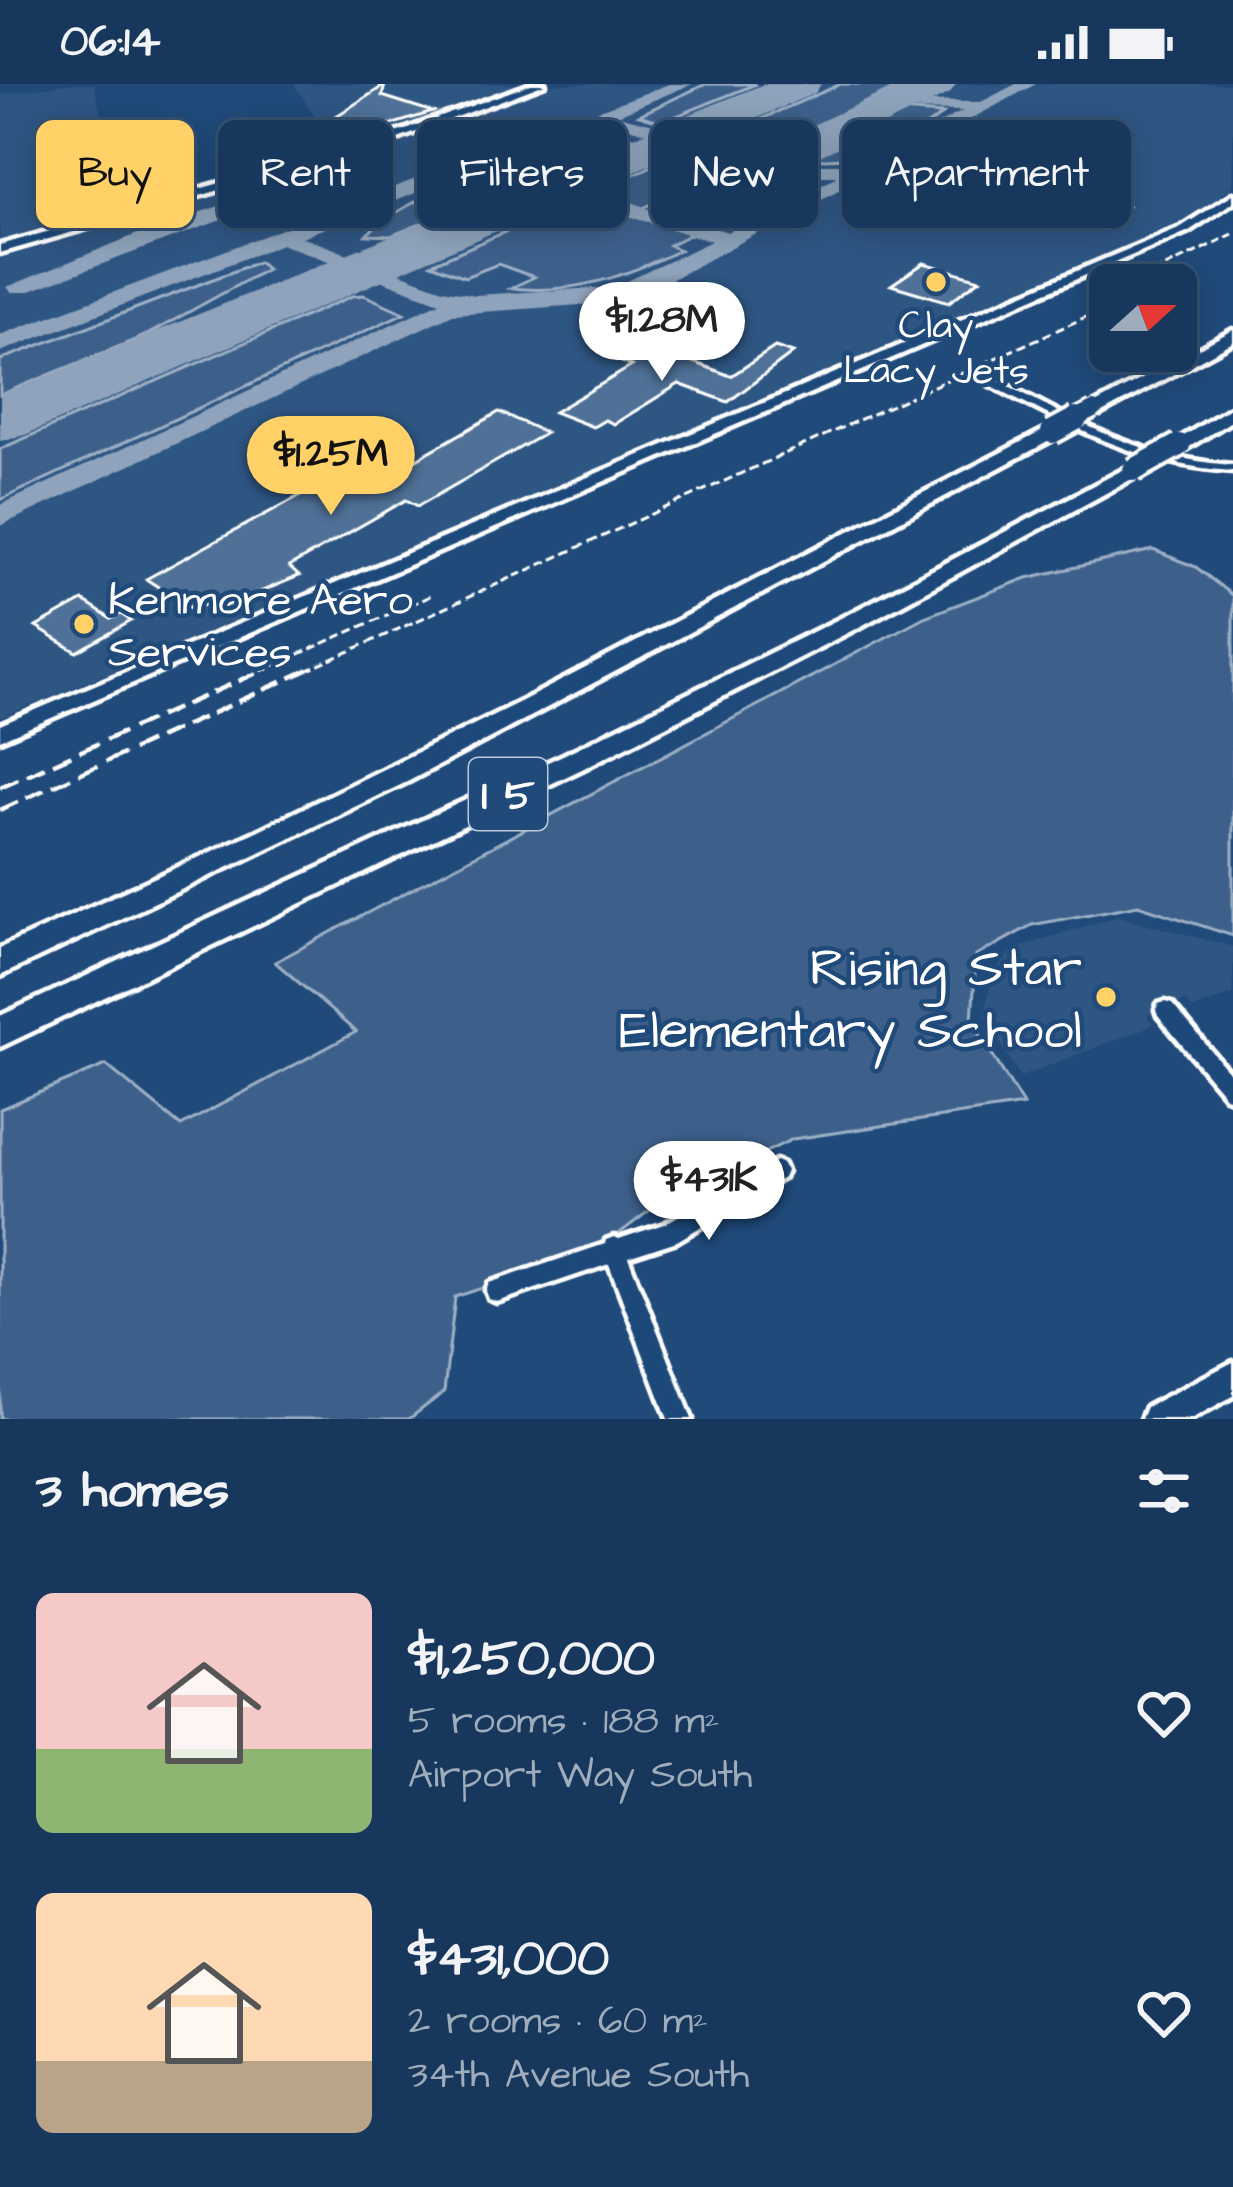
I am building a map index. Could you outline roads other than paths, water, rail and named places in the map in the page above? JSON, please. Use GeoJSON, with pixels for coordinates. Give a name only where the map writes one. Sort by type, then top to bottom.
{"type":"FeatureCollection","features":[{"type":"Feature","properties":{"kind":"highway","name":"I 5"},"geometry":{"type":"LineString","coordinates":[[0,963],[189,878],[523,716],[1233,335]]}},
{"type":"Feature","properties":{"kind":"highway","name":"I 5"},"geometry":{"type":"LineString","coordinates":[[0,1032],[313,888],[680,710],[1134,470],[1233,412]]}},
{"type":"Feature","properties":{"kind":"main road"},"geometry":{"type":"LineString","coordinates":[[0,249],[391,138],[540,84]]}},
{"type":"Feature","properties":{"kind":"main road"},"geometry":{"type":"LineString","coordinates":[[0,733],[1160,240],[1198,223],[1233,197]]}},
{"type":"Feature","properties":{"kind":"main road"},"geometry":{"type":"LineString","coordinates":[[1158,1419],[1233,1378]]}},
{"type":"Feature","properties":{"kind":"street"},"geometry":{"type":"LineString","coordinates":[[978,375],[1150,456],[1192,466],[1233,468]]}},
{"type":"Feature","properties":{"kind":"street"},"geometry":{"type":"LineString","coordinates":[[1165,1010],[1233,1091]]}},
{"type":"Feature","properties":{"kind":"street"},"geometry":{"type":"LineString","coordinates":[[497,1291],[669,1233],[776,1171]]}},
{"type":"Feature","properties":{"kind":"street"},"geometry":{"type":"LineString","coordinates":[[614,1248],[680,1419]]}},
{"type":"Feature","properties":{"kind":"railway"},"geometry":{"type":"LineString","coordinates":[[0,243],[410,127],[526,84]]}},
{"type":"Feature","properties":{"kind":"railway"},"geometry":{"type":"LineString","coordinates":[[1172,264],[1233,234]]}},
{"type":"Feature","properties":{"kind":"railway"},"geometry":{"type":"LineString","coordinates":[[306,671],[1089,316]]}},
{"type":"Feature","properties":{"kind":"railway"},"geometry":{"type":"LineString","coordinates":[[261,671],[430,596]]}},
{"type":"Feature","properties":{"kind":"railway"},"geometry":{"type":"LineString","coordinates":[[0,787],[268,668]]}},
{"type":"Feature","properties":{"kind":"railway"},"geometry":{"type":"LineString","coordinates":[[0,810],[312,668]]}},
{"type":"Feature","properties":{"kind":"place","name":"Clay Lacy Jets"},"geometry":{"type":"Point","coordinates":[936,282]}},
{"type":"Feature","properties":{"kind":"place","name":"Kenmore Aero Services"},"geometry":{"type":"Point","coordinates":[84,624]}},
{"type":"Feature","properties":{"kind":"place","name":"Rising Star Elementary School"},"geometry":{"type":"Point","coordinates":[1106,997]}}]}
